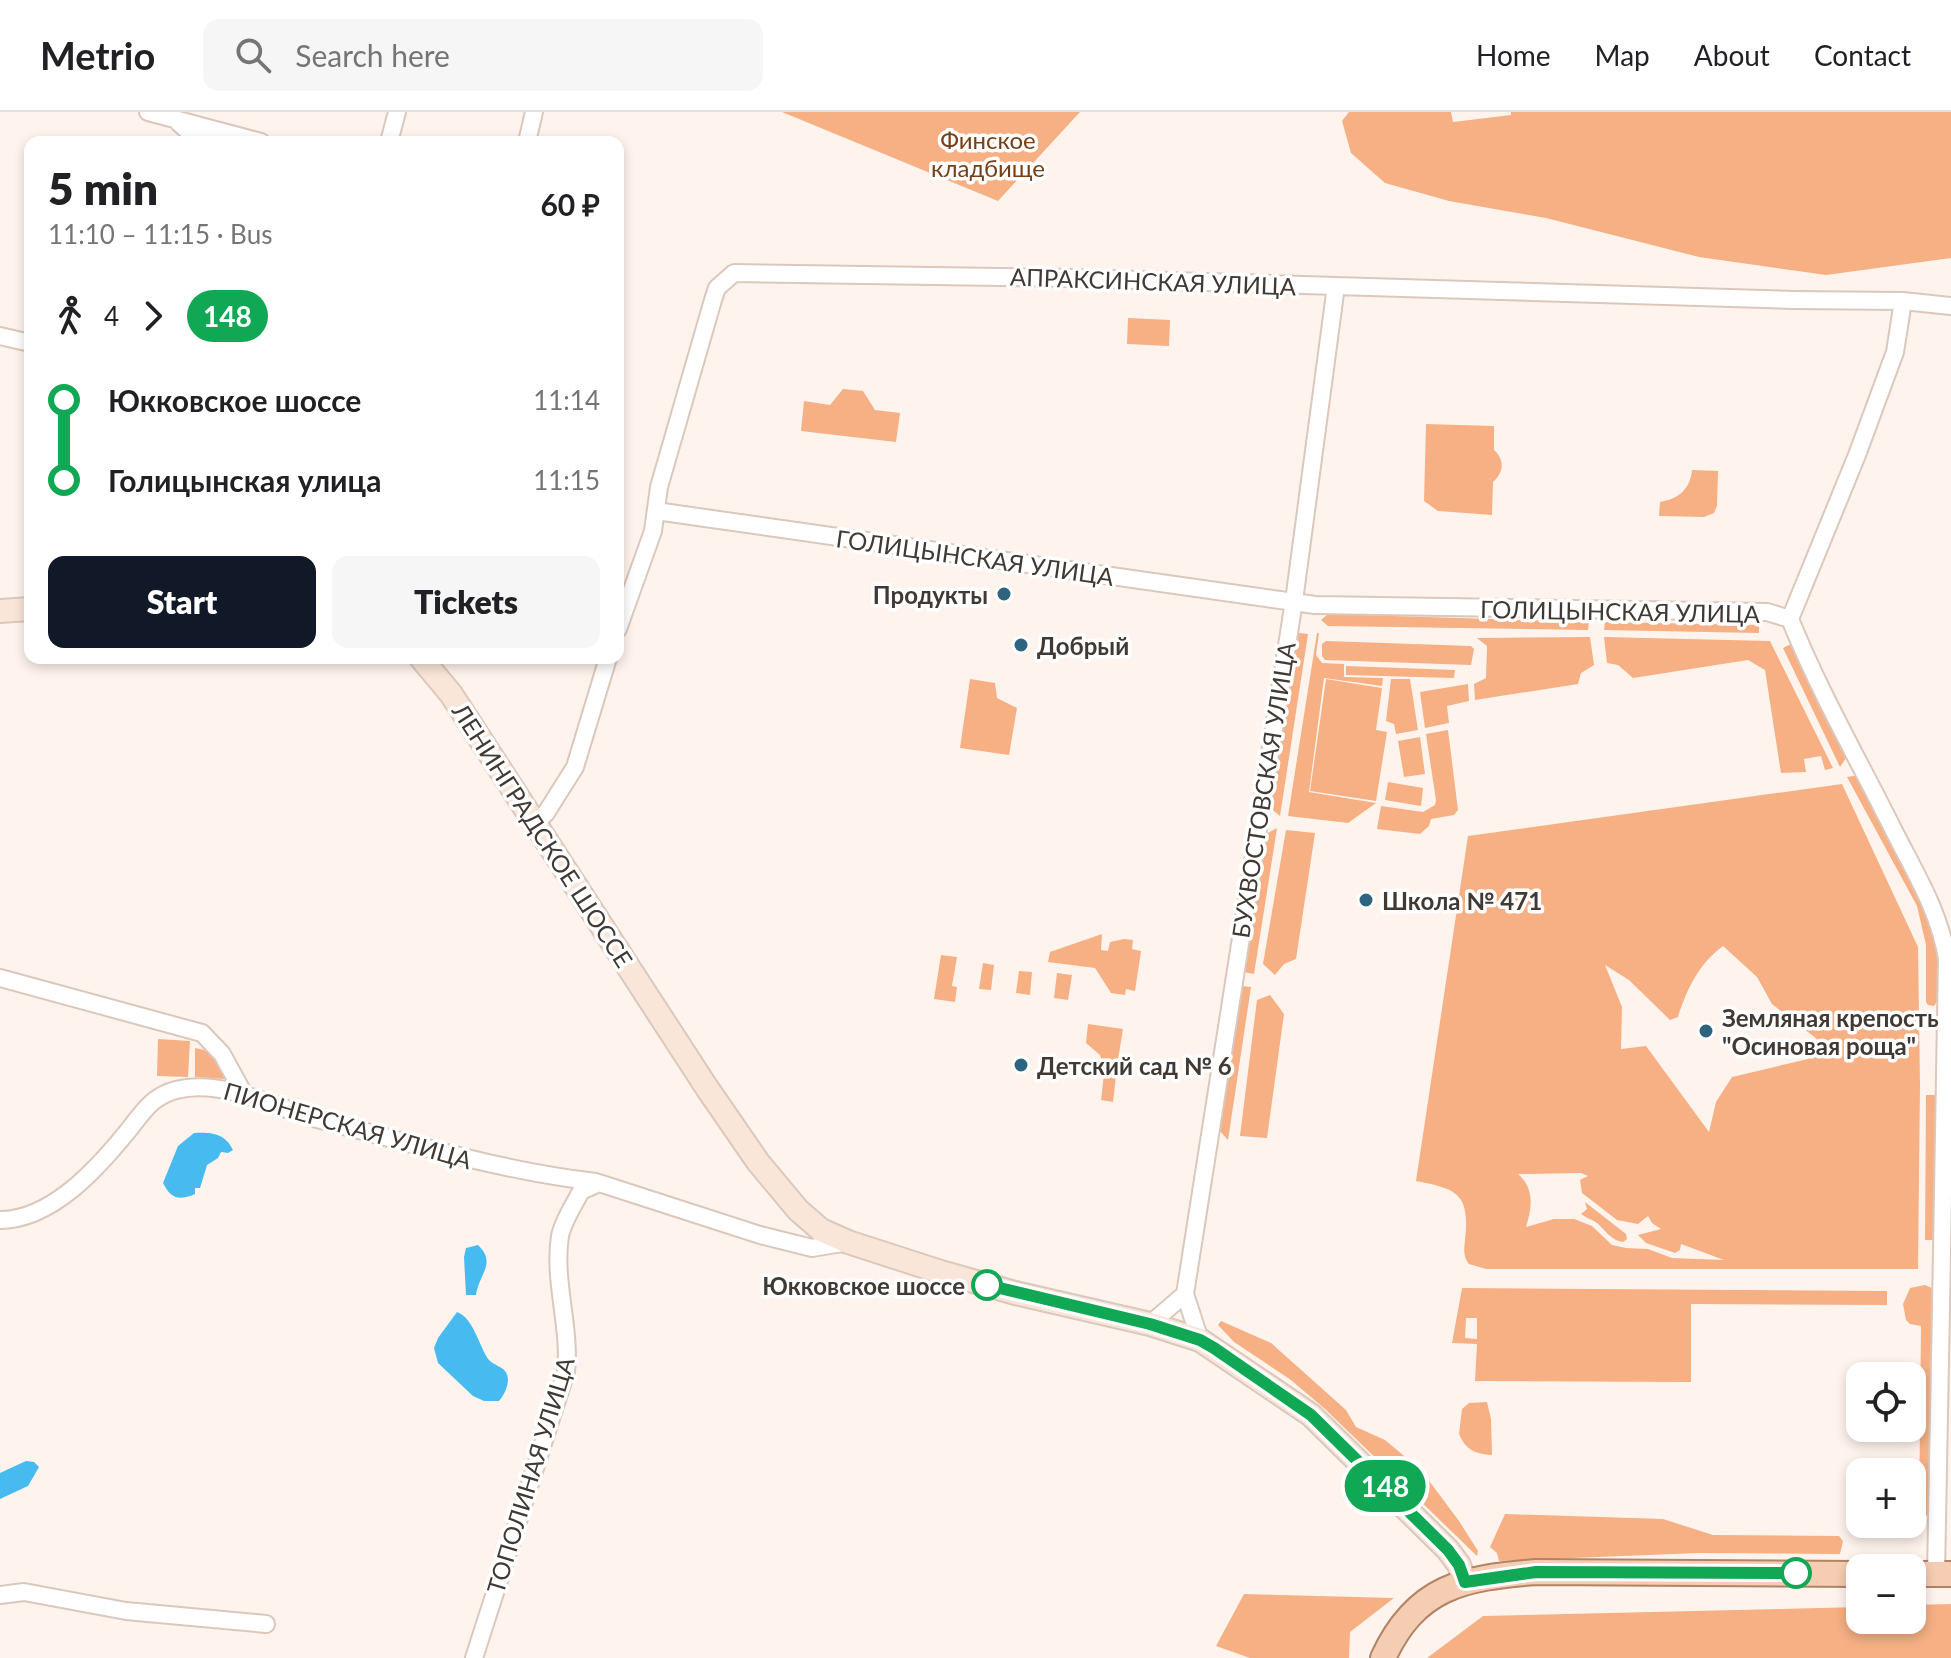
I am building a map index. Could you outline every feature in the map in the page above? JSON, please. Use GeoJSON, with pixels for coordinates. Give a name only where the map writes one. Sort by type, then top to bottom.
{"type":"FeatureCollection","features":[{"type":"Feature","properties":{"kind":"main road"},"geometry":{"type":"LineString","coordinates":[[0,611],[24,609]]}},
{"type":"Feature","properties":{"kind":"main road","name":"ЛЕНИНГРАДСКОЕ ШОССЕ"},"geometry":{"type":"LineString","coordinates":[[426,664],[451,694],[758,1162],[798,1210],[821,1230],[848,1242]]}},
{"type":"Feature","properties":{"kind":"main road"},"geometry":{"type":"LineString","coordinates":[[848,1242],[1015,1293],[1150,1324],[1200,1340],[1311,1415],[1439,1540],[1459,1565],[1465,1582]]}},
{"type":"Feature","properties":{"kind":"main road"},"geometry":{"type":"LineString","coordinates":[[1383,1658],[1393,1636],[1409,1614],[1427,1600],[1465,1582],[1536,1572],[1846,1574]]}},
{"type":"Feature","properties":{"kind":"street"},"geometry":{"type":"LineString","coordinates":[[148,112],[170,115],[241,136]]}},
{"type":"Feature","properties":{"kind":"street"},"geometry":{"type":"LineString","coordinates":[[391,136],[397,112]]}},
{"type":"Feature","properties":{"kind":"street"},"geometry":{"type":"LineString","coordinates":[[528,136],[534,112]]}},
{"type":"Feature","properties":{"kind":"street"},"geometry":{"type":"LineString","coordinates":[[170,115],[193,136]]}},
{"type":"Feature","properties":{"kind":"street","name":"АПРАКСИНСКАЯ УЛИЦА"},"geometry":{"type":"LineString","coordinates":[[624,612],[653,531],[659,487],[713,300],[717,288],[734,273],[1073,278],[1903,301],[1951,306]]}},
{"type":"Feature","properties":{"kind":"street","name":"БУХВОСТОВСКАЯ УЛИЦА"},"geometry":{"type":"LineString","coordinates":[[1200,1340],[1185,1294],[1294,601],[1336,286]]}},
{"type":"Feature","properties":{"kind":"street"},"geometry":{"type":"LineString","coordinates":[[1790,619],[1895,352],[1903,301]]}},
{"type":"Feature","properties":{"kind":"street"},"geometry":{"type":"LineString","coordinates":[[0,336],[24,342]]}},
{"type":"Feature","properties":{"kind":"street","name":"ГОЛИЦЫНСКАЯ УЛИЦА"},"geometry":{"type":"LineString","coordinates":[[656,511],[1315,605],[1767,612],[1790,619],[1838,722],[1931,904],[1949,959],[1933,1574]]}},
{"type":"Feature","properties":{"kind":"street"},"geometry":{"type":"LineString","coordinates":[[535,823],[546,813],[575,767],[606,664]]}},
{"type":"Feature","properties":{"kind":"street"},"geometry":{"type":"LineString","coordinates":[[0,978],[202,1033],[222,1054],[245,1096]]}},
{"type":"Feature","properties":{"kind":"street","name":"ПИОНЕРСКАЯ УЛИЦА"},"geometry":{"type":"LineString","coordinates":[[0,1220],[42,1209],[68,1191],[127,1132],[146,1106],[175,1090],[211,1087],[484,1163],[599,1183]]}},
{"type":"Feature","properties":{"kind":"street"},"geometry":{"type":"LineString","coordinates":[[599,1183],[760,1235],[812,1248],[848,1242]]}},
{"type":"Feature","properties":{"kind":"street","name":"ТОПОЛИНАЯ УЛИЦА"},"geometry":{"type":"LineString","coordinates":[[474,1658],[566,1372],[569,1348],[558,1268],[561,1233],[581,1191],[599,1183]]}},
{"type":"Feature","properties":{"kind":"street"},"geometry":{"type":"LineString","coordinates":[[1150,1324],[1185,1294]]}},
{"type":"Feature","properties":{"kind":"street"},"geometry":{"type":"LineString","coordinates":[[0,1595],[24,1592],[126,1611],[266,1624]]}},
{"type":"Feature","properties":{"kind":"green space","name":"Финское кладбище"},"geometry":{"type":"Polygon","coordinates":[[[782,112],[1080,112],[998,201],[782,112]]]}},
{"type":"Feature","properties":{"kind":"green space"},"geometry":{"type":"Polygon","coordinates":[[[1349,112],[1451,112],[1453,122],[1511,115],[1511,112],[1951,112],[1951,258],[1826,275],[1699,257],[1546,218],[1449,201],[1385,183],[1351,153],[1342,121],[1349,112]]]}},
{"type":"Feature","properties":{"kind":"green space"},"geometry":{"type":"Polygon","coordinates":[[[1128,318],[1170,320],[1169,346],[1127,344],[1128,318]]]}},
{"type":"Feature","properties":{"kind":"green space"},"geometry":{"type":"Polygon","coordinates":[[[843,389],[863,391],[875,410],[900,413],[896,442],[801,431],[804,401],[830,405],[843,389]]]}},
{"type":"Feature","properties":{"kind":"green space"},"geometry":{"type":"Polygon","coordinates":[[[1426,424],[1494,426],[1494,450],[1502,466],[1493,482],[1492,515],[1438,511],[1424,501],[1426,424]]]}},
{"type":"Feature","properties":{"kind":"green space"},"geometry":{"type":"Polygon","coordinates":[[[1692,470],[1718,471],[1714,513],[1704,517],[1659,516],[1660,502],[1682,492],[1689,483],[1692,470]]]}},
{"type":"Feature","properties":{"kind":"green space"},"geometry":{"type":"Polygon","coordinates":[[[1328,614],[1589,622],[1588,630],[1328,626],[1321,620],[1328,614]]]}},
{"type":"Feature","properties":{"kind":"green space"},"geometry":{"type":"Polygon","coordinates":[[[1605,622],[1759,625],[1759,633],[1604,630],[1605,622]]]}},
{"type":"Feature","properties":{"kind":"green space"},"geometry":{"type":"Polygon","coordinates":[[[1317,633],[1316,655],[1322,663],[1344,664],[1344,677],[1383,678],[1382,686],[1324,678],[1309,792],[1376,803],[1348,823],[1288,816],[1317,633]]]}},
{"type":"Feature","properties":{"kind":"green space"},"geometry":{"type":"Polygon","coordinates":[[[1308,634],[1280,816],[1269,807],[1297,635],[1308,634]]]}},
{"type":"Feature","properties":{"kind":"green space"},"geometry":{"type":"Polygon","coordinates":[[[1590,637],[1594,665],[1581,673],[1578,684],[1475,700],[1474,684],[1486,678],[1487,646],[1477,638],[1590,637]]]}},
{"type":"Feature","properties":{"kind":"green space"},"geometry":{"type":"Polygon","coordinates":[[[1604,637],[1770,641],[1833,768],[1825,770],[1821,756],[1804,759],[1806,772],[1781,773],[1765,670],[1748,660],[1633,678],[1618,665],[1607,663],[1604,637]]]}},
{"type":"Feature","properties":{"kind":"green space"},"geometry":{"type":"Polygon","coordinates":[[[1326,641],[1471,646],[1474,649],[1471,665],[1325,660],[1322,644],[1326,641]]]}},
{"type":"Feature","properties":{"kind":"green space"},"geometry":{"type":"Polygon","coordinates":[[[1793,643],[1848,755],[1840,767],[1783,648],[1793,643]]]}},
{"type":"Feature","properties":{"kind":"green space"},"geometry":{"type":"Polygon","coordinates":[[[1346,666],[1455,670],[1454,678],[1346,675],[1346,666]]]}},
{"type":"Feature","properties":{"kind":"green space"},"geometry":{"type":"Polygon","coordinates":[[[970,679],[995,683],[997,698],[1017,708],[1009,755],[960,748],[970,679]]]}},
{"type":"Feature","properties":{"kind":"green space"},"geometry":{"type":"Polygon","coordinates":[[[1326,679],[1382,688],[1376,730],[1387,732],[1376,801],[1310,791],[1326,679]]]}},
{"type":"Feature","properties":{"kind":"green space"},"geometry":{"type":"Polygon","coordinates":[[[1391,679],[1410,679],[1418,730],[1396,734],[1394,724],[1386,721],[1391,679]]]}},
{"type":"Feature","properties":{"kind":"green space"},"geometry":{"type":"Polygon","coordinates":[[[1468,684],[1469,701],[1447,706],[1449,723],[1425,728],[1420,692],[1468,684]]]}},
{"type":"Feature","properties":{"kind":"green space"},"geometry":{"type":"Polygon","coordinates":[[[1448,730],[1458,810],[1454,815],[1431,819],[1429,826],[1420,834],[1377,829],[1381,806],[1423,812],[1435,805],[1426,734],[1448,730]]]}},
{"type":"Feature","properties":{"kind":"green space"},"geometry":{"type":"Polygon","coordinates":[[[1420,737],[1425,774],[1404,777],[1398,741],[1420,737]]]}},
{"type":"Feature","properties":{"kind":"green space"},"geometry":{"type":"Polygon","coordinates":[[[1860,775],[1931,914],[1937,943],[1938,1000],[1934,1006],[1926,1002],[1926,945],[1917,906],[1847,777],[1860,775]]]}},
{"type":"Feature","properties":{"kind":"green space"},"geometry":{"type":"Polygon","coordinates":[[[1388,782],[1423,788],[1421,806],[1385,800],[1388,782]]]}},
{"type":"Feature","properties":{"kind":"green space"},"geometry":{"type":"Polygon","coordinates":[[[1842,784],[1918,947],[1918,1269],[1486,1269],[1469,1264],[1464,1253],[1466,1225],[1463,1203],[1451,1191],[1416,1181],[1468,836],[1842,784]],[[1723,946],[1701,969],[1685,996],[1678,1017],[1670,1020],[1629,980],[1605,965],[1622,1007],[1621,1049],[1646,1046],[1709,1132],[1716,1102],[1732,1077],[1808,1059],[1817,1039],[1772,1004],[1757,977],[1723,946]],[[1581,1173],[1518,1174],[1530,1192],[1526,1227],[1554,1219],[1574,1219],[1592,1226],[1612,1245],[1648,1249],[1672,1258],[1724,1260],[1681,1244],[1680,1250],[1675,1253],[1646,1243],[1638,1235],[1661,1229],[1648,1216],[1638,1224],[1617,1220],[1582,1193],[1580,1180],[1588,1176],[1581,1173]]]}},
{"type":"Feature","properties":{"kind":"green space"},"geometry":{"type":"Polygon","coordinates":[[[1277,828],[1254,974],[1243,972],[1264,835],[1277,828]]]}},
{"type":"Feature","properties":{"kind":"green space"},"geometry":{"type":"Polygon","coordinates":[[[1286,830],[1315,833],[1296,959],[1284,964],[1275,975],[1263,964],[1286,830]]]}},
{"type":"Feature","properties":{"kind":"green space"},"geometry":{"type":"Polygon","coordinates":[[[1102,934],[1101,950],[1108,951],[1110,942],[1124,939],[1133,940],[1132,949],[1141,951],[1135,991],[1126,989],[1125,995],[1111,993],[1095,968],[1048,962],[1050,952],[1102,934]]]}},
{"type":"Feature","properties":{"kind":"green space"},"geometry":{"type":"Polygon","coordinates":[[[941,955],[957,957],[952,986],[957,987],[955,1002],[934,999],[941,955]]]}},
{"type":"Feature","properties":{"kind":"green space"},"geometry":{"type":"Polygon","coordinates":[[[983,963],[994,965],[991,990],[979,989],[983,963]]]}},
{"type":"Feature","properties":{"kind":"green space"},"geometry":{"type":"Polygon","coordinates":[[[1019,971],[1032,972],[1030,995],[1016,993],[1019,971]]]}},
{"type":"Feature","properties":{"kind":"green space"},"geometry":{"type":"Polygon","coordinates":[[[1057,973],[1072,975],[1068,1000],[1054,998],[1057,973]]]}},
{"type":"Feature","properties":{"kind":"green space"},"geometry":{"type":"Polygon","coordinates":[[[1242,986],[1251,987],[1228,1140],[1219,1130],[1242,986]]]}},
{"type":"Feature","properties":{"kind":"green space"},"geometry":{"type":"Polygon","coordinates":[[[1270,995],[1284,1014],[1267,1138],[1240,1136],[1257,1000],[1270,995]]]}},
{"type":"Feature","properties":{"kind":"green space"},"geometry":{"type":"Polygon","coordinates":[[[1088,1024],[1123,1029],[1116,1072],[1105,1070],[1100,1055],[1086,1043],[1088,1024]]]}},
{"type":"Feature","properties":{"kind":"green space"},"geometry":{"type":"Polygon","coordinates":[[[158,1039],[190,1041],[188,1077],[157,1076],[158,1039]]]}},
{"type":"Feature","properties":{"kind":"green space"},"geometry":{"type":"Polygon","coordinates":[[[195,1048],[209,1051],[225,1079],[195,1077],[195,1048]]]}},
{"type":"Feature","properties":{"kind":"green space"},"geometry":{"type":"Polygon","coordinates":[[[1104,1074],[1116,1076],[1113,1102],[1101,1100],[1104,1074]]]}},
{"type":"Feature","properties":{"kind":"green space"},"geometry":{"type":"Polygon","coordinates":[[[1926,1095],[1937,1095],[1936,1240],[1925,1240],[1926,1095]]]}},
{"type":"Feature","properties":{"kind":"green space"},"geometry":{"type":"Polygon","coordinates":[[[1585,1202],[1626,1234],[1627,1239],[1623,1242],[1614,1239],[1581,1214],[1587,1209],[1585,1202]]]}},
{"type":"Feature","properties":{"kind":"green space"},"geometry":{"type":"Polygon","coordinates":[[[1925,1285],[1934,1289],[1932,1515],[1926,1515],[1926,1458],[1920,1458],[1920,1442],[1926,1442],[1926,1362],[1921,1362],[1921,1326],[1906,1320],[1903,1304],[1910,1288],[1925,1285]]]}},
{"type":"Feature","properties":{"kind":"green space"},"geometry":{"type":"Polygon","coordinates":[[[1462,1288],[1887,1291],[1887,1305],[1691,1304],[1691,1382],[1475,1381],[1477,1344],[1452,1343],[1462,1288]],[[1466,1318],[1465,1338],[1477,1339],[1477,1318],[1466,1318]]]}},
{"type":"Feature","properties":{"kind":"green space"},"geometry":{"type":"Polygon","coordinates":[[[1221,1321],[1271,1343],[1346,1410],[1356,1427],[1385,1440],[1421,1470],[1459,1521],[1478,1551],[1477,1556],[1325,1409],[1291,1380],[1234,1342],[1218,1325],[1221,1321]]]}},
{"type":"Feature","properties":{"kind":"green space"},"geometry":{"type":"Polygon","coordinates":[[[1487,1402],[1492,1455],[1472,1450],[1459,1434],[1462,1409],[1469,1403],[1487,1402]]]}},
{"type":"Feature","properties":{"kind":"green space"},"geometry":{"type":"Polygon","coordinates":[[[1505,1514],[1663,1519],[1713,1535],[1839,1536],[1843,1541],[1840,1554],[1698,1553],[1499,1561],[1497,1553],[1490,1547],[1505,1514]]]}},
{"type":"Feature","properties":{"kind":"green space"},"geometry":{"type":"Polygon","coordinates":[[[1244,1594],[1394,1598],[1350,1632],[1349,1658],[1250,1658],[1216,1646],[1244,1594]]]}},
{"type":"Feature","properties":{"kind":"green space"},"geometry":{"type":"Polygon","coordinates":[[[1951,1604],[1951,1658],[1427,1658],[1483,1616],[1846,1607],[1846,1634],[1926,1634],[1926,1605],[1951,1604]]]}},
{"type":"Feature","properties":{"kind":"water"},"geometry":{"type":"Polygon","coordinates":[[[194,1133],[217,1135],[226,1140],[233,1150],[221,1152],[207,1165],[195,1194],[176,1197],[163,1183],[178,1146],[194,1133]]]}},
{"type":"Feature","properties":{"kind":"water"},"geometry":{"type":"Polygon","coordinates":[[[478,1245],[487,1263],[476,1295],[466,1295],[466,1248],[478,1245]]]}},
{"type":"Feature","properties":{"kind":"water"},"geometry":{"type":"Polygon","coordinates":[[[457,1312],[472,1326],[489,1360],[507,1375],[507,1387],[499,1401],[484,1401],[473,1396],[438,1363],[434,1348],[457,1312]]]}},
{"type":"Feature","properties":{"kind":"water"},"geometry":{"type":"Polygon","coordinates":[[[26,1461],[34,1462],[39,1467],[28,1486],[0,1499],[0,1473],[26,1461]]]}},
{"type":"Feature","properties":{"kind":"bus line","name":"148"},"geometry":{"type":"LineString","coordinates":[[987,1285],[1150,1324],[1200,1340],[1214,1348],[1311,1415],[1430,1530],[1459,1565],[1465,1582],[1536,1572],[1796,1573]]}},
{"type":"Feature","properties":{"kind":"place","name":"Продукты"},"geometry":{"type":"Point","coordinates":[1004,594]}},
{"type":"Feature","properties":{"kind":"place","name":"Добрый"},"geometry":{"type":"Point","coordinates":[1021,645]}},
{"type":"Feature","properties":{"kind":"place","name":"Школа № 471"},"geometry":{"type":"Point","coordinates":[1366,900]}},
{"type":"Feature","properties":{"kind":"place","name":"Земляная крепость \"Осиновая роща\""},"geometry":{"type":"Point","coordinates":[1706,1031]}},
{"type":"Feature","properties":{"kind":"place","name":"Детский сад № 6"},"geometry":{"type":"Point","coordinates":[1021,1065]}},
{"type":"Feature","properties":{"kind":"place","name":"Юкковское шоссе"},"geometry":{"type":"Point","coordinates":[987,1285]}}]}
